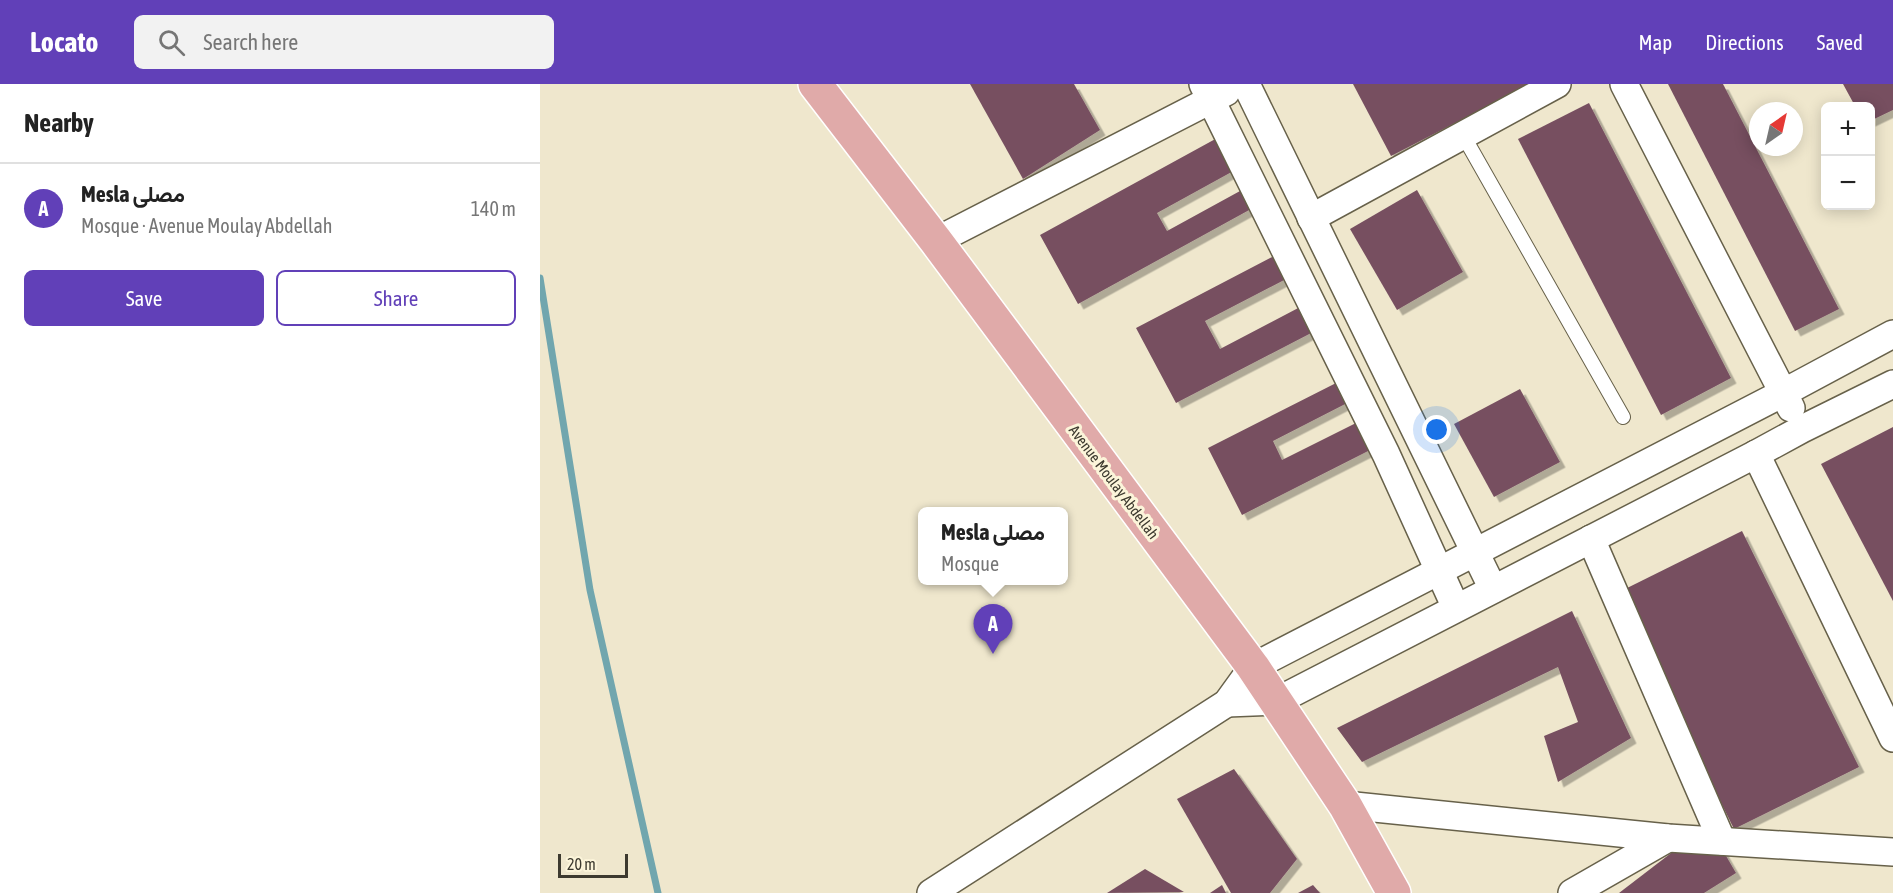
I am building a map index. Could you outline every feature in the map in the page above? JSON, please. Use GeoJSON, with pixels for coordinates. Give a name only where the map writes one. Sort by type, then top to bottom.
{"type":"FeatureCollection","features":[{"type":"Feature","properties":{"kind":"main road","name":"Avenue Moulay Abdellah"},"geometry":{"type":"LineString","coordinates":[[815,84],[936,241],[1253,667],[1345,806],[1392,892]]}},
{"type":"Feature","properties":{"kind":"street"},"geometry":{"type":"LineString","coordinates":[[936,241],[1207,92],[1240,84]]}},
{"type":"Feature","properties":{"kind":"street"},"geometry":{"type":"LineString","coordinates":[[1246,84],[1493,589]]}},
{"type":"Feature","properties":{"kind":"street"},"geometry":{"type":"LineString","coordinates":[[1311,218],[1557,84]]}},
{"type":"Feature","properties":{"kind":"street"},"geometry":{"type":"LineString","coordinates":[[1624,84],[1802,429]]}},
{"type":"Feature","properties":{"kind":"street"},"geometry":{"type":"LineString","coordinates":[[1207,92],[1386,454],[1456,608]]}},
{"type":"Feature","properties":{"kind":"street"},"geometry":{"type":"LineString","coordinates":[[932,893],[1227,703],[1253,667],[1893,334]]}},
{"type":"Feature","properties":{"kind":"street"},"geometry":{"type":"LineString","coordinates":[[1227,703],[1277,701],[1893,384]]}},
{"type":"Feature","properties":{"kind":"street"},"geometry":{"type":"LineString","coordinates":[[1756,454],[1893,738]]}},
{"type":"Feature","properties":{"kind":"street"},"geometry":{"type":"LineString","coordinates":[[1591,539],[1722,841]]}},
{"type":"Feature","properties":{"kind":"street"},"geometry":{"type":"LineString","coordinates":[[1345,806],[1668,838],[1893,852]]}},
{"type":"Feature","properties":{"kind":"street"},"geometry":{"type":"LineString","coordinates":[[1572,893],[1668,838]]}},
{"type":"Feature","properties":{"kind":"lane"},"geometry":{"type":"LineString","coordinates":[[1463,135],[1623,417]]}},
{"type":"Feature","properties":{"kind":"building"},"geometry":{"type":"Polygon","coordinates":[[[970,84],[1074,84],[1100,130],[1023,179],[970,84]]]}},
{"type":"Feature","properties":{"kind":"building"},"geometry":{"type":"Polygon","coordinates":[[[1353,84],[1531,84],[1391,156],[1353,84]]]}},
{"type":"Feature","properties":{"kind":"building"},"geometry":{"type":"Polygon","coordinates":[[[1668,84],[1723,84],[1749,134],[1749,156],[1760,156],[1839,309],[1795,331],[1668,84]]]}},
{"type":"Feature","properties":{"kind":"building"},"geometry":{"type":"Polygon","coordinates":[[[1843,84],[1893,84],[1893,110],[1875,119],[1875,102],[1853,102],[1843,84]]]}},
{"type":"Feature","properties":{"kind":"building"},"geometry":{"type":"Polygon","coordinates":[[[1589,103],[1731,378],[1661,415],[1518,139],[1589,103]]]}},
{"type":"Feature","properties":{"kind":"building"},"geometry":{"type":"Polygon","coordinates":[[[1219,137],[1237,169],[1157,213],[1167,231],[1240,191],[1251,209],[1078,304],[1040,235],[1219,137]]]}},
{"type":"Feature","properties":{"kind":"building"},"geometry":{"type":"Polygon","coordinates":[[[1417,190],[1463,272],[1397,310],[1350,229],[1417,190]]]}},
{"type":"Feature","properties":{"kind":"building"},"geometry":{"type":"Polygon","coordinates":[[[1276,255],[1288,278],[1205,321],[1220,349],[1302,306],[1315,331],[1176,403],[1136,328],[1276,255]]]}},
{"type":"Feature","properties":{"kind":"building"},"geometry":{"type":"Polygon","coordinates":[[[1342,380],[1353,400],[1273,441],[1282,460],[1364,419],[1378,446],[1242,515],[1208,448],[1342,380]]]}},
{"type":"Feature","properties":{"kind":"building"},"geometry":{"type":"Polygon","coordinates":[[[1520,389],[1560,462],[1494,497],[1454,424],[1520,389]]]}},
{"type":"Feature","properties":{"kind":"building"},"geometry":{"type":"Polygon","coordinates":[[[1893,427],[1893,601],[1821,464],[1893,427]]]}},
{"type":"Feature","properties":{"kind":"building"},"geometry":{"type":"Polygon","coordinates":[[[1742,531],[1859,767],[1734,829],[1617,593],[1742,531]]]}},
{"type":"Feature","properties":{"kind":"building"},"geometry":{"type":"Polygon","coordinates":[[[1572,611],[1631,738],[1558,782],[1544,736],[1578,722],[1558,667],[1362,762],[1337,728],[1572,611]]]}},
{"type":"Feature","properties":{"kind":"building"},"geometry":{"type":"Polygon","coordinates":[[[1234,769],[1297,859],[1270,893],[1231,893],[1177,799],[1234,769]]]}},
{"type":"Feature","properties":{"kind":"building"},"geometry":{"type":"Polygon","coordinates":[[[1718,842],[1736,873],[1704,893],[1619,893],[1679,847],[1718,842]]]}},
{"type":"Feature","properties":{"kind":"building"},"geometry":{"type":"Polygon","coordinates":[[[1145,869],[1184,892],[1107,893],[1145,869]]]}},
{"type":"Feature","properties":{"kind":"building"},"geometry":{"type":"Polygon","coordinates":[[[1222,885],[1226,893],[1210,893],[1222,885]]]}},
{"type":"Feature","properties":{"kind":"building"},"geometry":{"type":"Polygon","coordinates":[[[1313,885],[1320,893],[1298,893],[1313,885]]]}},
{"type":"Feature","properties":{"kind":"waterway"},"geometry":{"type":"LineString","coordinates":[[540,278],[590,590],[658,893]]}},
{"type":"Feature","properties":{"kind":"place","name":"Mesla مصلى"},"geometry":{"type":"Point","coordinates":[993,654]}}]}
